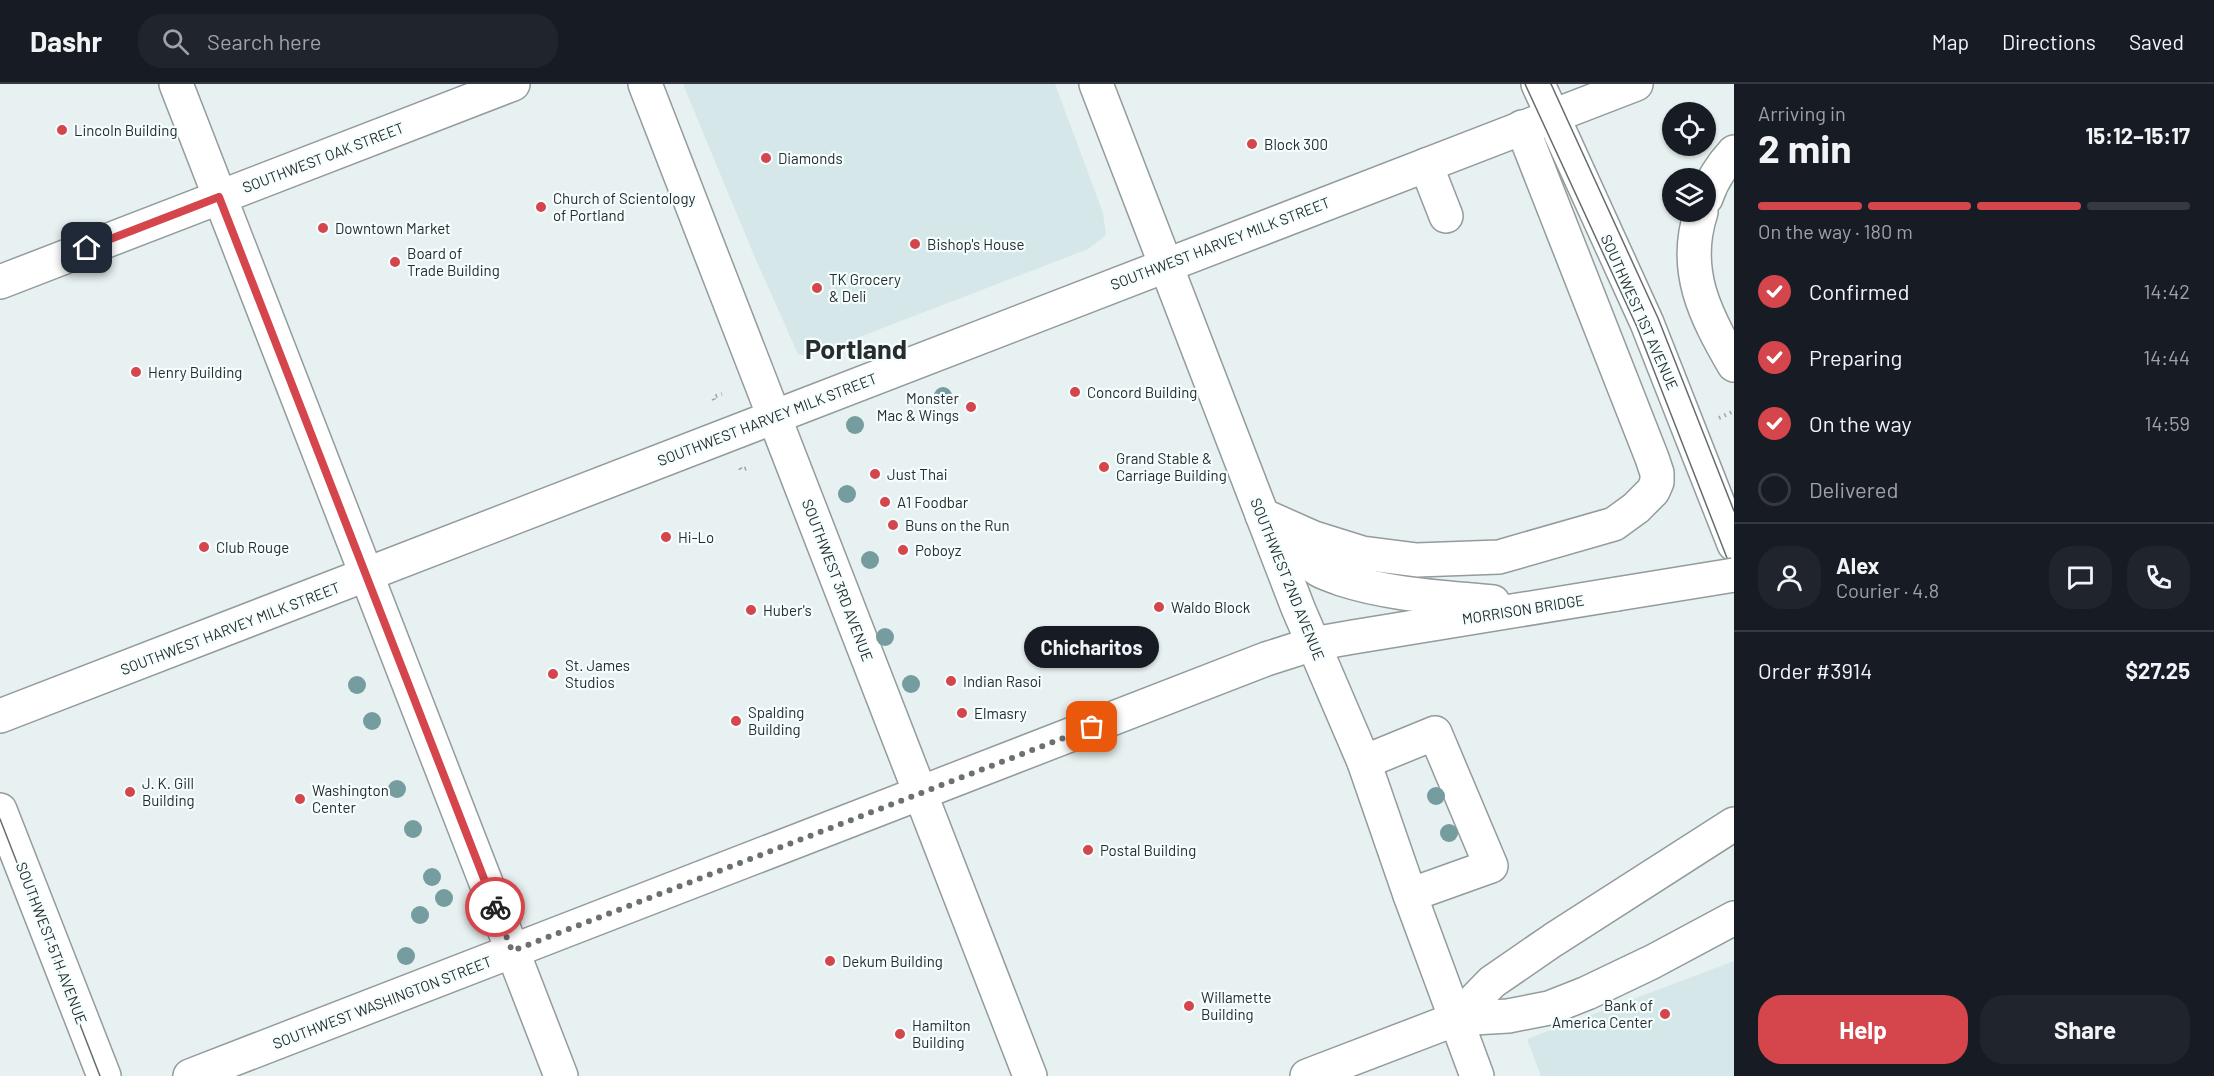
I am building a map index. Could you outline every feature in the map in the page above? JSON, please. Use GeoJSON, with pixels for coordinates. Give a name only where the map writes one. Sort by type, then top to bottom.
{"type":"FeatureCollection","features":[{"type":"Feature","properties":{"kind":"main road"},"geometry":{"type":"LineString","coordinates":[[176,84],[561,1076]]}},
{"type":"Feature","properties":{"kind":"main road","name":"SOUTHWEST OAK STREET"},"geometry":{"type":"LineString","coordinates":[[0,282],[513,84]]}},
{"type":"Feature","properties":{"kind":"main road","name":"SOUTHWEST 3RD AVENUE"},"geometry":{"type":"LineString","coordinates":[[645,84],[1030,1076]]}},
{"type":"Feature","properties":{"kind":"main road","name":"SOUTHWEST 2ND AVENUE"},"geometry":{"type":"LineString","coordinates":[[1096,84],[1262,515],[1313,644],[1364,762],[1410,896],[1477,1076]]}},
{"type":"Feature","properties":{"kind":"main road","name":"SOUTHWEST 1ST AVENUE"},"geometry":{"type":"LineString","coordinates":[[1538,84],[1647,323],[1734,544]]}},
{"type":"Feature","properties":{"kind":"main road","name":"SOUTHWEST HARVEY MILK STREET"},"geometry":{"type":"LineString","coordinates":[[0,716],[1636,84]]}},
{"type":"Feature","properties":{"kind":"main road"},"geometry":{"type":"LineString","coordinates":[[1262,515],[1314,538],[1362,553],[1417,560],[1499,556],[1614,524],[1636,508],[1653,491],[1657,482],[1657,473],[1652,458],[1522,127]]}},
{"type":"Feature","properties":{"kind":"main road"},"geometry":{"type":"LineString","coordinates":[[1716,176],[1734,152]]}},
{"type":"Feature","properties":{"kind":"main road"},"geometry":{"type":"LineString","coordinates":[[1426,165],[1446,216]]}},
{"type":"Feature","properties":{"kind":"main road"},"geometry":{"type":"LineString","coordinates":[[1699,222],[1694,252],[1695,275],[1700,298],[1734,365]]}},
{"type":"Feature","properties":{"kind":"main road"},"geometry":{"type":"LineString","coordinates":[[1262,515],[1302,557],[1321,572],[1356,584],[1399,593],[1539,606]]}},
{"type":"Feature","properties":{"kind":"main road","name":"MORRISON BRIDGE"},"geometry":{"type":"LineString","coordinates":[[1313,644],[1734,574]]}},
{"type":"Feature","properties":{"kind":"main road","name":"SOUTHWEST WASHINGTON STREET"},"geometry":{"type":"LineString","coordinates":[[190,1076],[1266,659],[1313,644]]}},
{"type":"Feature","properties":{"kind":"main road"},"geometry":{"type":"LineString","coordinates":[[1364,762],[1435,733],[1491,866],[1410,896]]}},
{"type":"Feature","properties":{"kind":"main road","name":"SOUTHWEST 5TH AVENUE"},"geometry":{"type":"LineString","coordinates":[[0,810],[104,1076]]}},
{"type":"Feature","properties":{"kind":"main road"},"geometry":{"type":"LineString","coordinates":[[1456,1018],[1492,981],[1723,831]]}},
{"type":"Feature","properties":{"kind":"main road"},"geometry":{"type":"LineString","coordinates":[[1307,1076],[1456,1018],[1508,1016],[1549,1008],[1652,962],[1734,918]]}},
{"type":"Feature","properties":{"kind":"path"},"geometry":{"type":"LineString","coordinates":[[714,400],[713,397],[722,394]]}},
{"type":"Feature","properties":{"kind":"path"},"geometry":{"type":"LineString","coordinates":[[1716,420],[1734,411]]}},
{"type":"Feature","properties":{"kind":"path"},"geometry":{"type":"LineString","coordinates":[[741,470],[750,467]]}},
{"type":"Feature","properties":{"kind":"shaded area"},"geometry":{"type":"Polygon","coordinates":[[[683,84],[1055,84],[1103,213],[1106,235],[1088,249],[810,356],[798,354],[753,253],[683,84]]]}},
{"type":"Feature","properties":{"kind":"shaded area","name":"Bank of America Center"},"geometry":{"type":"Polygon","coordinates":[[[1734,961],[1734,1076],[1541,1076],[1527,1039],[1734,961]]]}},
{"type":"Feature","properties":{"kind":"tram line"},"geometry":{"type":"LineString","coordinates":[[1525,84],[1637,327],[1734,576]]}},
{"type":"Feature","properties":{"kind":"tram line"},"geometry":{"type":"LineString","coordinates":[[1551,84],[1658,318],[1734,511]]}},
{"type":"Feature","properties":{"kind":"tram line"},"geometry":{"type":"LineString","coordinates":[[0,819],[100,1076]]}},
{"type":"Feature","properties":{"kind":"way so far"},"geometry":{"type":"LineString","coordinates":[[495,907],[512,951],[1092,727]]}},
{"type":"Feature","properties":{"kind":"place","name":"Lincoln Building"},"geometry":{"type":"Point","coordinates":[62,130]}},
{"type":"Feature","properties":{"kind":"place","name":"Block 300"},"geometry":{"type":"Point","coordinates":[1252,144]}},
{"type":"Feature","properties":{"kind":"place","name":"Diamonds"},"geometry":{"type":"Point","coordinates":[766,158]}},
{"type":"Feature","properties":{"kind":"place","name":"Church of Scientology of Portland"},"geometry":{"type":"Point","coordinates":[541,207]}},
{"type":"Feature","properties":{"kind":"place","name":"Downtown Market"},"geometry":{"type":"Point","coordinates":[323,228]}},
{"type":"Feature","properties":{"kind":"place","name":"Bishop's House"},"geometry":{"type":"Point","coordinates":[915,244]}},
{"type":"Feature","properties":{"kind":"place","name":"Board of Trade Building"},"geometry":{"type":"Point","coordinates":[395,262]}},
{"type":"Feature","properties":{"kind":"place","name":"TK Grocery & Deli"},"geometry":{"type":"Point","coordinates":[817,288]}},
{"type":"Feature","properties":{"kind":"place","name":"Henry Building"},"geometry":{"type":"Point","coordinates":[136,372]}},
{"type":"Feature","properties":{"kind":"place","name":"Concord Building"},"geometry":{"type":"Point","coordinates":[1075,392]}},
{"type":"Feature","properties":{"kind":"place","name":"Monster Mac & Wings"},"geometry":{"type":"Point","coordinates":[971,407]}},
{"type":"Feature","properties":{"kind":"place","name":"Grand Stable & Carriage Building"},"geometry":{"type":"Point","coordinates":[1104,467]}},
{"type":"Feature","properties":{"kind":"place","name":"Just Thai"},"geometry":{"type":"Point","coordinates":[875,474]}},
{"type":"Feature","properties":{"kind":"place","name":"A1 Foodbar"},"geometry":{"type":"Point","coordinates":[885,502]}},
{"type":"Feature","properties":{"kind":"place","name":"Buns on the Run"},"geometry":{"type":"Point","coordinates":[893,525]}},
{"type":"Feature","properties":{"kind":"place","name":"Hi-Lo"},"geometry":{"type":"Point","coordinates":[666,537]}},
{"type":"Feature","properties":{"kind":"place","name":"Club Rouge"},"geometry":{"type":"Point","coordinates":[204,547]}},
{"type":"Feature","properties":{"kind":"place","name":"Poboyz"},"geometry":{"type":"Point","coordinates":[903,550]}},
{"type":"Feature","properties":{"kind":"place","name":"Waldo Block"},"geometry":{"type":"Point","coordinates":[1159,607]}},
{"type":"Feature","properties":{"kind":"place","name":"Huber's"},"geometry":{"type":"Point","coordinates":[751,610]}},
{"type":"Feature","properties":{"kind":"place","name":"St. James Studios"},"geometry":{"type":"Point","coordinates":[553,674]}},
{"type":"Feature","properties":{"kind":"place","name":"Indian Rasoi"},"geometry":{"type":"Point","coordinates":[951,681]}},
{"type":"Feature","properties":{"kind":"place","name":"Elmasry"},"geometry":{"type":"Point","coordinates":[962,713]}},
{"type":"Feature","properties":{"kind":"place","name":"Spalding Building"},"geometry":{"type":"Point","coordinates":[736,721]}},
{"type":"Feature","properties":{"kind":"place","name":"Chicharitos"},"geometry":{"type":"Point","coordinates":[1092,727]}},
{"type":"Feature","properties":{"kind":"place","name":"J. K. Gill Building"},"geometry":{"type":"Point","coordinates":[130,792]}},
{"type":"Feature","properties":{"kind":"place","name":"Washington Center"},"geometry":{"type":"Point","coordinates":[300,799]}},
{"type":"Feature","properties":{"kind":"place","name":"Postal Building"},"geometry":{"type":"Point","coordinates":[1088,850]}},
{"type":"Feature","properties":{"kind":"place","name":"Dekum Building"},"geometry":{"type":"Point","coordinates":[830,961]}},
{"type":"Feature","properties":{"kind":"place","name":"Willamette Building"},"geometry":{"type":"Point","coordinates":[1189,1006]}},
{"type":"Feature","properties":{"kind":"place","name":"Bank of America Center"},"geometry":{"type":"Point","coordinates":[1665,1014]}},
{"type":"Feature","properties":{"kind":"place","name":"Hamilton Building"},"geometry":{"type":"Point","coordinates":[900,1034]}},
{"type":"Feature","properties":{"kind":"district","name":"Portland"},"geometry":{"type":"Point","coordinates":[856,348]}},
{"type":"Feature","properties":{"kind":"route"},"geometry":{"type":"LineString","coordinates":[[87,248],[219,197],[495,907]]}}]}
